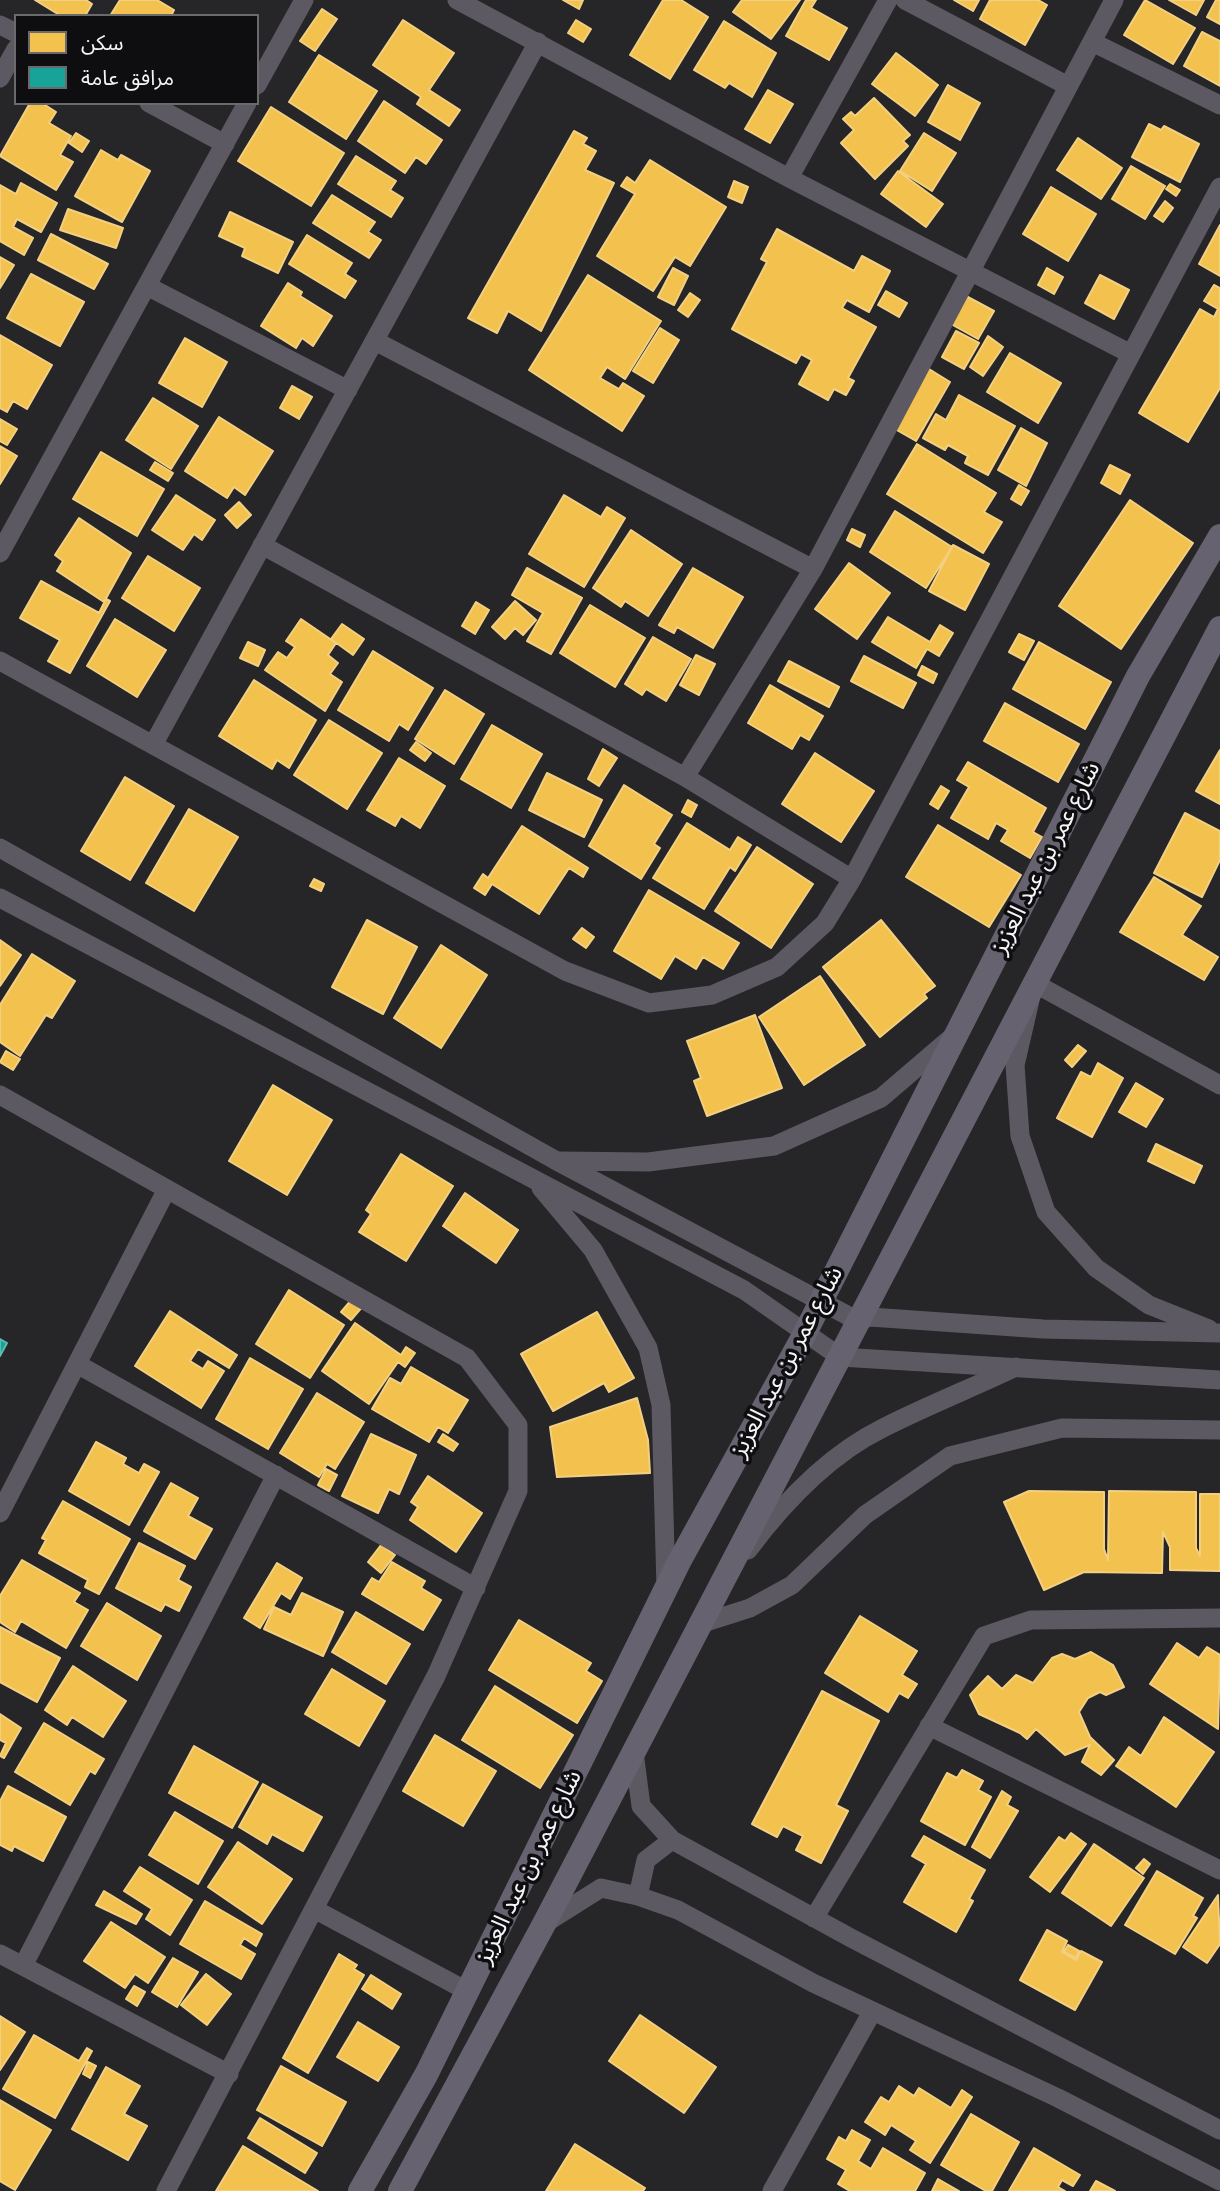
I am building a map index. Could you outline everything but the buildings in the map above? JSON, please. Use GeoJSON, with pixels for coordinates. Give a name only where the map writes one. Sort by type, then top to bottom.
{"type":"FeatureCollection","features":[{"type":"Feature","properties":{"kind":"main road","name":"شارع عمر بن عبد العزيز"},"geometry":{"type":"LineString","coordinates":[[360,2191],[426,2075],[666,1589],[804,1335],[1138,676],[1220,536]]}},
{"type":"Feature","properties":{"kind":"main road","name":"شارع عمر بن عبد العزيز"},"geometry":{"type":"LineString","coordinates":[[400,2191],[544,1924],[1220,628]]}},
{"type":"Feature","properties":{"kind":"street"},"geometry":{"type":"LineString","coordinates":[[259,81],[304,0]]}},
{"type":"Feature","properties":{"kind":"street"},"geometry":{"type":"LineString","coordinates":[[457,0],[481,5],[538,43],[789,178],[1131,354]]}},
{"type":"Feature","properties":{"kind":"street"},"geometry":{"type":"LineString","coordinates":[[789,178],[888,0]]}},
{"type":"Feature","properties":{"kind":"street"},"geometry":{"type":"LineString","coordinates":[[905,0],[1068,86]]}},
{"type":"Feature","properties":{"kind":"street"},"geometry":{"type":"LineString","coordinates":[[685,777],[813,569],[1114,0]]}},
{"type":"Feature","properties":{"kind":"street"},"geometry":{"type":"LineString","coordinates":[[1092,42],[1220,105]]}},
{"type":"Feature","properties":{"kind":"street"},"geometry":{"type":"LineString","coordinates":[[153,745],[538,43]]}},
{"type":"Feature","properties":{"kind":"street"},"geometry":{"type":"LineString","coordinates":[[0,78],[14,53]]}},
{"type":"Feature","properties":{"kind":"street"},"geometry":{"type":"LineString","coordinates":[[153,105],[225,144]]}},
{"type":"Feature","properties":{"kind":"street"},"geometry":{"type":"LineString","coordinates":[[0,553],[246,105]]}},
{"type":"Feature","properties":{"kind":"street"},"geometry":{"type":"LineString","coordinates":[[0,661],[565,971],[649,1003],[712,995],[776,967],[825,923],[852,878],[1220,187]]}},
{"type":"Feature","properties":{"kind":"street"},"geometry":{"type":"LineString","coordinates":[[147,286],[348,390]]}},
{"type":"Feature","properties":{"kind":"street"},"geometry":{"type":"LineString","coordinates":[[374,341],[813,569]]}},
{"type":"Feature","properties":{"kind":"street"},"geometry":{"type":"LineString","coordinates":[[262,545],[685,777],[852,878]]}},
{"type":"Feature","properties":{"kind":"street"},"geometry":{"type":"LineString","coordinates":[[0,848],[555,1160],[858,1321],[870,1317],[1043,1329],[1220,1332]]}},
{"type":"Feature","properties":{"kind":"street"},"geometry":{"type":"LineString","coordinates":[[0,898],[744,1290],[804,1335],[839,1357],[1220,1380]]}},
{"type":"Feature","properties":{"kind":"street"},"geometry":{"type":"LineString","coordinates":[[1220,1085],[1034,983],[1015,1065],[1020,1136],[1046,1212],[1096,1268],[1149,1305],[1220,1332]]}},
{"type":"Feature","properties":{"kind":"street"},"geometry":{"type":"LineString","coordinates":[[555,1160],[649,1161],[774,1146],[881,1098],[957,1033]]}},
{"type":"Feature","properties":{"kind":"street"},"geometry":{"type":"LineString","coordinates":[[0,1095],[467,1358],[518,1425],[518,1491],[477,1588],[436,1676],[166,2191]]}},
{"type":"Feature","properties":{"kind":"street"},"geometry":{"type":"LineString","coordinates":[[533,1179],[593,1250],[648,1348],[662,1405],[666,1589]]}},
{"type":"Feature","properties":{"kind":"street"},"geometry":{"type":"LineString","coordinates":[[0,1513],[167,1189]]}},
{"type":"Feature","properties":{"kind":"street"},"geometry":{"type":"LineString","coordinates":[[77,1364],[477,1588]]}},
{"type":"Feature","properties":{"kind":"street"},"geometry":{"type":"LineString","coordinates":[[721,1584],[776,1514],[823,1468],[881,1428],[1018,1366]]}},
{"type":"Feature","properties":{"kind":"street"},"geometry":{"type":"LineString","coordinates":[[700,1625],[750,1608],[792,1585],[864,1515],[950,1456],[1062,1428],[1220,1430]]}},
{"type":"Feature","properties":{"kind":"street"},"geometry":{"type":"LineString","coordinates":[[23,1966],[276,1475]]}},
{"type":"Feature","properties":{"kind":"street"},"geometry":{"type":"LineString","coordinates":[[814,1918],[984,1636],[1031,1620],[1220,1618]]}},
{"type":"Feature","properties":{"kind":"street"},"geometry":{"type":"LineString","coordinates":[[929,1726],[1220,1870]]}},
{"type":"Feature","properties":{"kind":"street"},"geometry":{"type":"LineString","coordinates":[[634,1752],[640,1806],[673,1840],[814,1918],[1220,2130]]}},
{"type":"Feature","properties":{"kind":"street"},"geometry":{"type":"LineString","coordinates":[[638,1896],[646,1860],[673,1840]]}},
{"type":"Feature","properties":{"kind":"street"},"geometry":{"type":"LineString","coordinates":[[544,1924],[601,1888],[638,1896],[678,1910],[872,2012],[1058,2098],[1220,2181]]}},
{"type":"Feature","properties":{"kind":"street"},"geometry":{"type":"LineString","coordinates":[[314,1909],[467,1991]]}},
{"type":"Feature","properties":{"kind":"street"},"geometry":{"type":"LineString","coordinates":[[0,1954],[229,2074]]}},
{"type":"Feature","properties":{"kind":"street"},"geometry":{"type":"LineString","coordinates":[[772,2191],[872,2012]]}}]}
